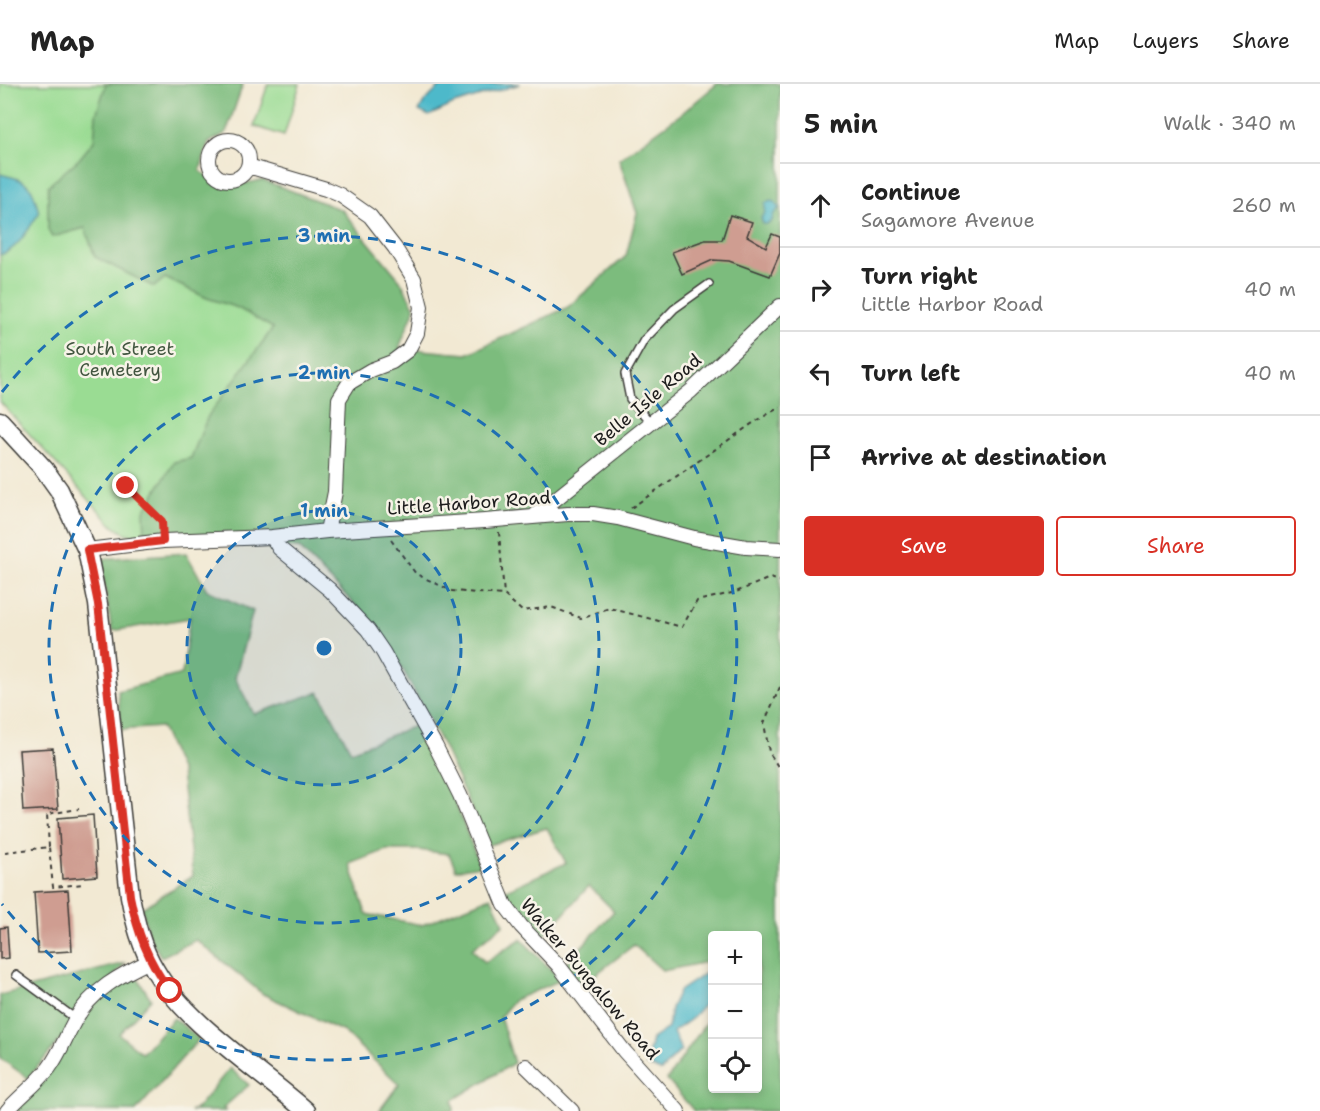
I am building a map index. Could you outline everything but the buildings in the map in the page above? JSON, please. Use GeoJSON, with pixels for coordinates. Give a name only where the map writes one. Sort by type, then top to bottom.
{"type":"FeatureCollection","features":[{"type":"Feature","properties":{"kind":"main road"},"geometry":{"type":"LineString","coordinates":[[0,421],[55,484],[67,504],[87,550],[98,604],[130,896],[136,923],[150,961],[170,991],[188,1011],[306,1111]]}},
{"type":"Feature","properties":{"kind":"street"},"geometry":{"type":"LineString","coordinates":[[248,166],[326,189],[340,195],[370,216],[395,248],[414,279],[421,308],[417,333],[408,350],[392,362],[371,370],[349,384],[339,399],[338,467],[327,531]]}},
{"type":"Feature","properties":{"kind":"street","name":"Belle Isle Road"},"geometry":{"type":"LineString","coordinates":[[533,517],[691,391],[780,306]]}},
{"type":"Feature","properties":{"kind":"street","name":"Little Harbor Road"},"geometry":{"type":"LineString","coordinates":[[87,550],[163,541],[272,537],[568,514],[593,514],[618,518],[694,538],[746,547],[780,549]]}},
{"type":"Feature","properties":{"kind":"street","name":"Walker Bungalow Road"},"geometry":{"type":"LineString","coordinates":[[272,537],[279,548],[330,590],[368,630],[389,662],[460,795],[505,905],[521,926],[558,965],[624,1051],[678,1111]]}},
{"type":"Feature","properties":{"kind":"street"},"geometry":{"type":"LineString","coordinates":[[7,1111],[49,1068],[76,1019],[95,993],[119,975],[150,961]]}},
{"type":"Feature","properties":{"kind":"street"},"geometry":{"type":"LineString","coordinates":[[526,1066],[572,1111]]}},
{"type":"Feature","properties":{"kind":"lane"},"geometry":{"type":"LineString","coordinates":[[651,423],[630,399],[625,374],[644,340],[674,309],[709,284]]}},
{"type":"Feature","properties":{"kind":"lane"},"geometry":{"type":"LineString","coordinates":[[16,975],[76,1019]]}},
{"type":"Feature","properties":{"kind":"path"},"geometry":{"type":"LineString","coordinates":[[618,518],[753,423],[780,407]]}},
{"type":"Feature","properties":{"kind":"path"},"geometry":{"type":"LineString","coordinates":[[126,486],[162,521],[163,541]]}},
{"type":"Feature","properties":{"kind":"path"},"geometry":{"type":"LineString","coordinates":[[497,520],[504,595]]}},
{"type":"Feature","properties":{"kind":"path"},"geometry":{"type":"LineString","coordinates":[[382,528],[416,574],[452,591],[504,595],[522,611],[551,607],[581,618],[609,608],[682,627],[697,601],[736,591],[770,578],[780,580]]}},
{"type":"Feature","properties":{"kind":"path"},"geometry":{"type":"LineString","coordinates":[[780,687],[764,723],[769,752],[780,770]]}},
{"type":"Feature","properties":{"kind":"path"},"geometry":{"type":"LineString","coordinates":[[79,809],[47,814],[53,886],[83,884]]}},
{"type":"Feature","properties":{"kind":"path"},"geometry":{"type":"LineString","coordinates":[[5,852],[49,847]]}},
{"type":"Feature","properties":{"kind":"green space","name":"South Street Cemetery"},"geometry":{"type":"Polygon","coordinates":[[[0,84],[137,84],[280,328],[146,531],[138,537],[114,527],[0,402],[0,84]]]}},
{"type":"Feature","properties":{"kind":"green space"},"geometry":{"type":"Polygon","coordinates":[[[106,84],[243,84],[226,133],[208,143],[200,171],[224,187],[263,180],[342,210],[400,280],[415,308],[399,348],[467,354],[568,307],[626,256],[637,213],[619,159],[681,114],[717,84],[780,84],[780,1111],[694,1111],[667,1080],[708,1020],[708,1093],[762,1093],[762,931],[708,931],[708,962],[663,971],[634,945],[582,985],[564,966],[614,911],[589,886],[541,939],[516,913],[504,891],[566,863],[547,828],[488,845],[443,746],[401,666],[370,620],[299,548],[145,538],[144,511],[174,462],[191,458],[208,416],[273,328],[238,308],[207,298],[165,278],[154,287],[95,257],[85,228],[52,237],[48,230],[48,186],[79,159],[94,141],[96,115],[106,84]]]}},
{"type":"Feature","properties":{"kind":"green space"},"geometry":{"type":"Polygon","coordinates":[[[268,84],[300,84],[284,136],[254,126],[268,84]]]}},
{"type":"Feature","properties":{"kind":"green space"},"geometry":{"type":"Polygon","coordinates":[[[186,553],[207,590],[253,611],[235,678],[254,714],[319,692],[351,751],[417,725],[453,797],[480,866],[456,870],[449,854],[418,850],[386,850],[350,864],[366,914],[422,925],[491,897],[504,924],[472,949],[485,962],[521,939],[561,980],[514,1000],[500,1017],[514,1063],[453,1100],[454,1111],[379,1111],[399,1084],[344,1032],[263,994],[196,940],[161,957],[148,934],[142,908],[193,876],[181,772],[161,727],[121,730],[118,691],[182,674],[190,618],[112,631],[100,559],[186,553]]]}},
{"type":"Feature","properties":{"kind":"green space"},"geometry":{"type":"Polygon","coordinates":[[[125,963],[28,1078],[0,1058],[0,995],[125,963]]]}},
{"type":"Feature","properties":{"kind":"green space"},"geometry":{"type":"Polygon","coordinates":[[[136,976],[151,999],[119,1034],[142,1053],[174,1018],[199,1039],[136,1111],[14,1111],[73,1035],[99,997],[136,976]]]}},
{"type":"Feature","properties":{"kind":"green space"},"geometry":{"type":"Polygon","coordinates":[[[230,1068],[249,1085],[223,1108],[226,1111],[190,1111],[197,1108],[230,1068]]]}},
{"type":"Feature","properties":{"kind":"water"},"geometry":{"type":"Polygon","coordinates":[[[443,84],[520,84],[454,104],[429,116],[419,111],[425,101],[443,84]]]}},
{"type":"Feature","properties":{"kind":"water"},"geometry":{"type":"Polygon","coordinates":[[[0,174],[28,185],[34,195],[39,213],[18,243],[0,255],[0,174]]]}},
{"type":"Feature","properties":{"kind":"water"},"geometry":{"type":"Polygon","coordinates":[[[775,202],[779,208],[773,215],[772,221],[763,224],[761,218],[765,212],[765,203],[775,202]]]}},
{"type":"Feature","properties":{"kind":"water"},"geometry":{"type":"Polygon","coordinates":[[[708,972],[708,1000],[690,1020],[673,1032],[681,1050],[661,1071],[646,1065],[652,1039],[668,1028],[671,1008],[679,991],[708,972]]]}},
{"type":"Feature","properties":{"kind":"route"},"geometry":{"type":"LineString","coordinates":[[126,486],[162,521],[163,541],[87,550],[98,604],[130,896],[144,947],[156,972],[170,991]]}}]}
